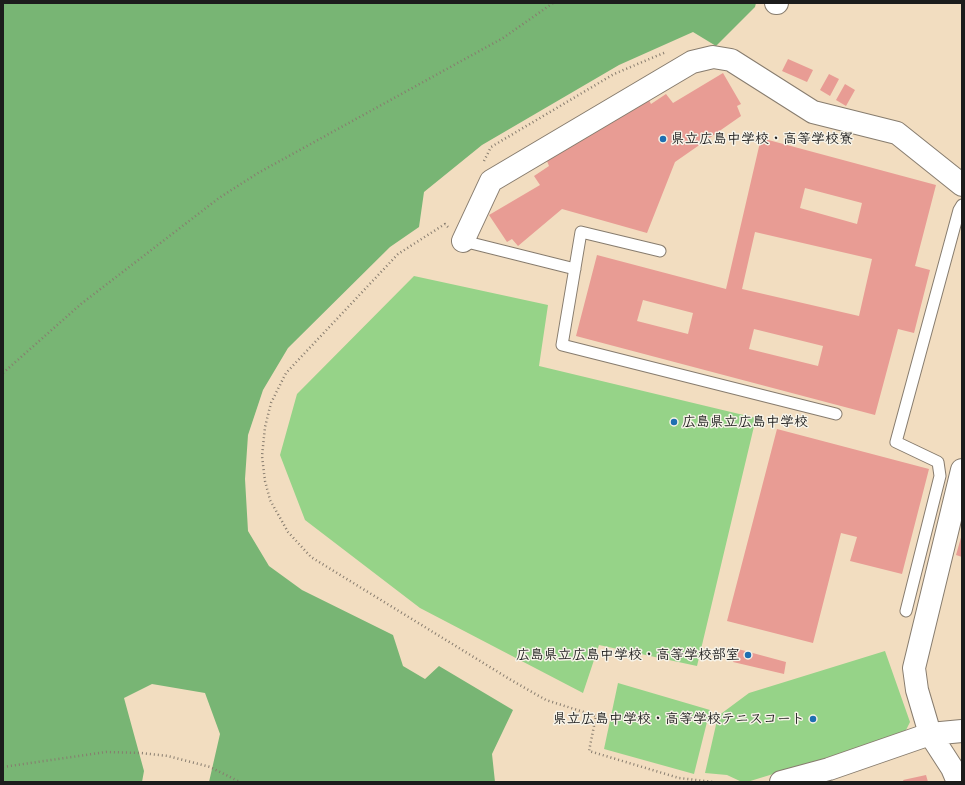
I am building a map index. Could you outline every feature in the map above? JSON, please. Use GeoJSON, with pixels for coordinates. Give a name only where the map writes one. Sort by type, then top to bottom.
{"type":"FeatureCollection","features":[{"type":"Feature","properties":{"kind":"street"},"geometry":{"type":"LineString","coordinates":[[463,241],[491,181],[692,62],[712,57],[731,60],[813,112],[897,133],[962,185]]}},
{"type":"Feature","properties":{"kind":"street"},"geometry":{"type":"LineString","coordinates":[[958,782],[952,768],[930,734],[917,690],[914,668],[962,470]]}},
{"type":"Feature","properties":{"kind":"street"},"geometry":{"type":"LineString","coordinates":[[781,782],[829,769],[930,734],[962,732]]}},
{"type":"Feature","properties":{"kind":"lane"},"geometry":{"type":"LineString","coordinates":[[906,611],[940,476],[938,462],[896,442],[959,210],[962,205]]}},
{"type":"Feature","properties":{"kind":"lane"},"geometry":{"type":"LineString","coordinates":[[660,251],[581,232],[562,345],[836,414]]}},
{"type":"Feature","properties":{"kind":"lane"},"geometry":{"type":"LineString","coordinates":[[463,241],[575,269]]}},
{"type":"Feature","properties":{"kind":"path"},"geometry":{"type":"LineString","coordinates":[[3,373],[81,304],[219,198],[258,173],[503,38],[553,3]]}},
{"type":"Feature","properties":{"kind":"path"},"geometry":{"type":"LineString","coordinates":[[463,241],[446,224],[398,254],[286,373],[271,402],[265,427],[262,456],[265,481],[270,500],[288,532],[311,556],[511,680],[546,700],[596,716],[589,751],[679,778],[713,782]]}},
{"type":"Feature","properties":{"kind":"path"},"geometry":{"type":"LineString","coordinates":[[3,767],[106,752],[141,753],[168,756],[210,767],[240,782]]}},
{"type":"Feature","properties":{"kind":"green space"},"geometry":{"type":"Polygon","coordinates":[[[3,3],[756,3],[755,7],[716,46],[693,32],[619,65],[482,145],[424,192],[419,227],[390,247],[288,348],[263,390],[248,435],[245,479],[248,531],[269,566],[302,590],[393,635],[403,666],[425,679],[439,666],[513,710],[492,754],[495,782],[209,782],[220,734],[205,693],[152,684],[124,698],[144,771],[142,782],[3,782],[3,3]]]}},
{"type":"Feature","properties":{"kind":"green space"},"geometry":{"type":"Polygon","coordinates":[[[414,276],[548,305],[539,366],[756,418],[697,666],[599,645],[583,693],[420,608],[305,520],[280,455],[297,394],[414,276]]]}},
{"type":"Feature","properties":{"kind":"green space","name":"県立広島中学校・高等学校テニスコート"},"geometry":{"type":"Polygon","coordinates":[[[885,651],[910,722],[904,734],[747,782],[742,782],[727,775],[705,773],[718,716],[749,693],[885,651]]]}},
{"type":"Feature","properties":{"kind":"green space"},"geometry":{"type":"Polygon","coordinates":[[[618,683],[710,710],[694,774],[604,749],[618,683]]]}},
{"type":"Feature","properties":{"kind":"building"},"geometry":{"type":"Polygon","coordinates":[[[788,59],[813,70],[807,82],[782,71],[788,59]]]}},
{"type":"Feature","properties":{"kind":"building","name":"県立広島中学校・高等学校寮"},"geometry":{"type":"Polygon","coordinates":[[[723,73],[741,104],[737,106],[741,116],[675,162],[647,233],[562,209],[518,246],[512,239],[507,242],[489,215],[540,185],[534,176],[549,166],[547,161],[648,98],[651,104],[666,94],[673,103],[723,73]]]}},
{"type":"Feature","properties":{"kind":"building"},"geometry":{"type":"Polygon","coordinates":[[[829,74],[839,79],[830,96],[820,90],[829,74]]]}},
{"type":"Feature","properties":{"kind":"building"},"geometry":{"type":"Polygon","coordinates":[[[845,84],[855,90],[846,106],[836,100],[845,84]]]}},
{"type":"Feature","properties":{"kind":"building"},"geometry":{"type":"Polygon","coordinates":[[[761,138],[936,185],[915,266],[930,270],[914,333],[898,329],[875,415],[576,336],[597,255],[726,289],[761,138]],[[805,188],[800,208],[857,224],[862,203],[805,188]],[[755,232],[742,289],[859,316],[872,259],[755,232]],[[643,300],[637,321],[688,334],[693,313],[643,300]],[[754,329],[749,349],[818,366],[823,346],[754,329]]]}},
{"type":"Feature","properties":{"kind":"building"},"geometry":{"type":"Polygon","coordinates":[[[777,429],[929,469],[902,574],[850,561],[857,537],[841,533],[813,643],[727,621],[777,429]]]}},
{"type":"Feature","properties":{"kind":"building"},"geometry":{"type":"Polygon","coordinates":[[[962,534],[962,557],[956,555],[962,534]]]}},
{"type":"Feature","properties":{"kind":"building","name":"広島県立広島中学校・高等学校部室"},"geometry":{"type":"Polygon","coordinates":[[[738,649],[786,662],[784,674],[733,662],[738,649]]]}},
{"type":"Feature","properties":{"kind":"building"},"geometry":{"type":"Polygon","coordinates":[[[926,775],[928,782],[904,782],[903,780],[926,775]]]}},
{"type":"Feature","properties":{"kind":"place","name":"県立広島中学校・高等学校寮"},"geometry":{"type":"Point","coordinates":[663,139]}},
{"type":"Feature","properties":{"kind":"place","name":"広島県立広島中学校"},"geometry":{"type":"Point","coordinates":[674,422]}},
{"type":"Feature","properties":{"kind":"place","name":"広島県立広島中学校・高等学校部室"},"geometry":{"type":"Point","coordinates":[748,655]}},
{"type":"Feature","properties":{"kind":"place","name":"県立広島中学校・高等学校テニスコート"},"geometry":{"type":"Point","coordinates":[813,719]}}]}
